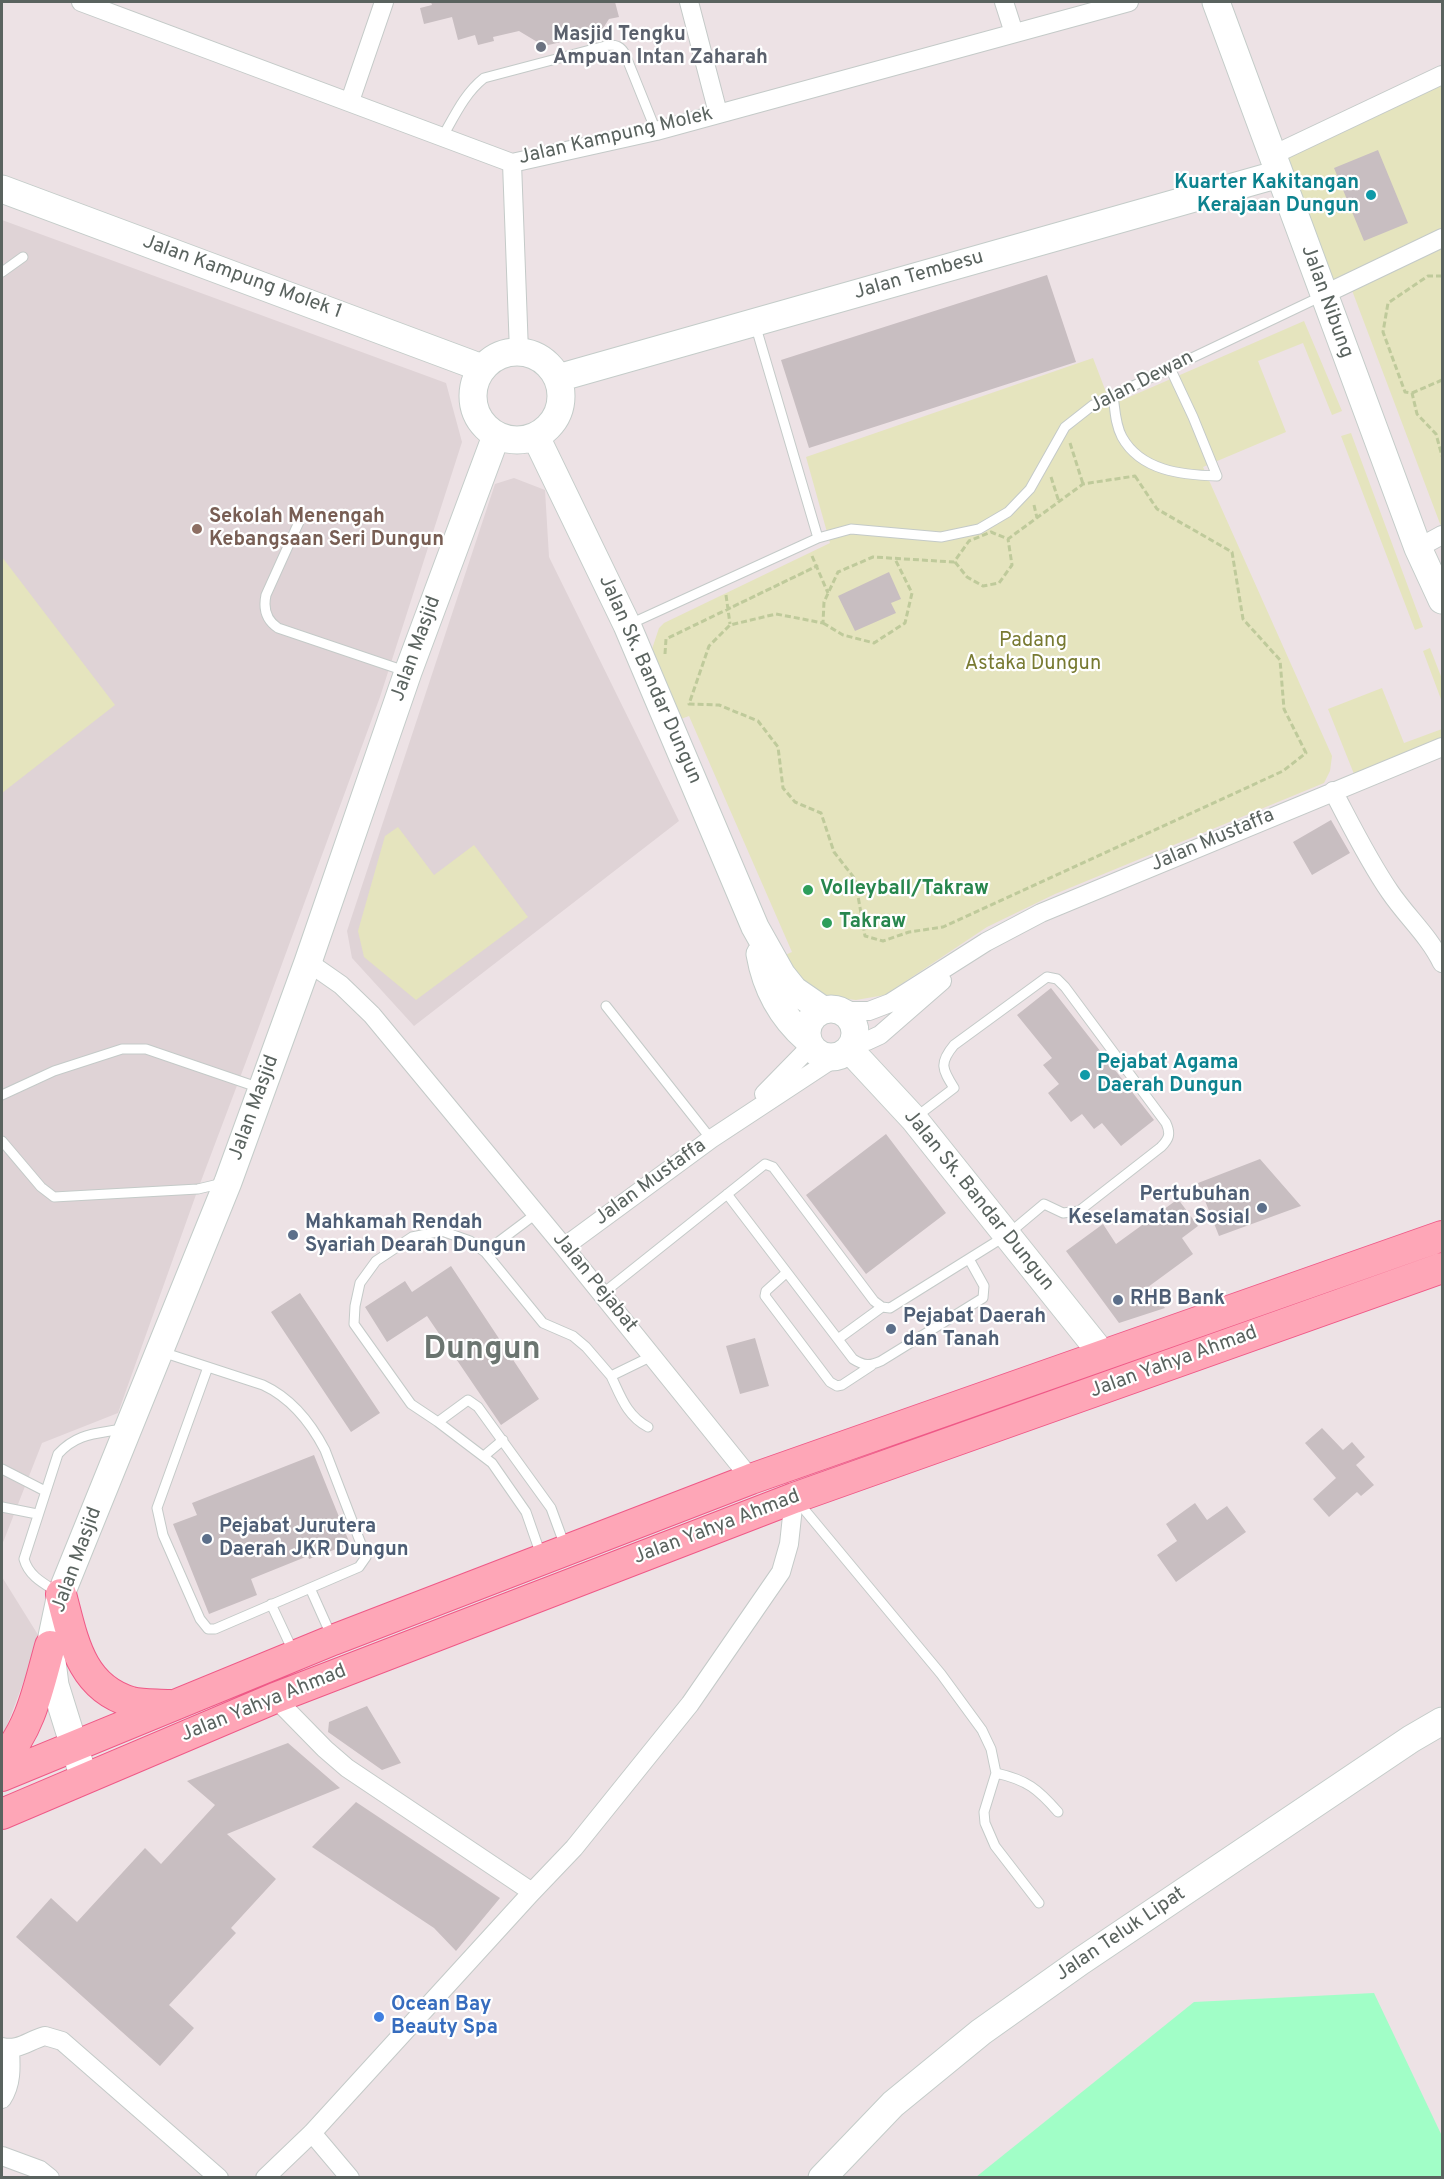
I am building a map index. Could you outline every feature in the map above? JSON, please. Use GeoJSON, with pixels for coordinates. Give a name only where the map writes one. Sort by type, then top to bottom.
{"type":"FeatureCollection","features":[{"type":"Feature","properties":{"kind":"main road","name":"Jalan Yahya Ahmad"},"geometry":{"type":"LineString","coordinates":[[2,1776],[333,1640],[751,1479],[1443,1236]]}},
{"type":"Feature","properties":{"kind":"main road","name":"Jalan Yahya Ahmad"},"geometry":{"type":"LineString","coordinates":[[2,1814],[274,1698],[794,1498],[1443,1268]]}},
{"type":"Feature","properties":{"kind":"main road"},"geometry":{"type":"LineString","coordinates":[[61,1594],[76,1652],[102,1687],[115,1696],[133,1703],[175,1705]]}},
{"type":"Feature","properties":{"kind":"main road"},"geometry":{"type":"LineString","coordinates":[[2,1760],[28,1721],[50,1646]]}},
{"type":"Feature","properties":{"kind":"street","name":"Jalan Kampung Molek"},"geometry":{"type":"LineString","coordinates":[[81,2],[512,163],[656,131],[1129,2]]}},
{"type":"Feature","properties":{"kind":"street"},"geometry":{"type":"LineString","coordinates":[[350,101],[384,2]]}},
{"type":"Feature","properties":{"kind":"street"},"geometry":{"type":"LineString","coordinates":[[688,2],[718,113]]}},
{"type":"Feature","properties":{"kind":"street"},"geometry":{"type":"LineString","coordinates":[[1004,2],[1014,33]]}},
{"type":"Feature","properties":{"kind":"street","name":"Jalan Nibung"},"geometry":{"type":"LineString","coordinates":[[1216,2],[1418,548],[1443,600]]}},
{"type":"Feature","properties":{"kind":"street"},"geometry":{"type":"LineString","coordinates":[[1276,165],[1443,75]]}},
{"type":"Feature","properties":{"kind":"street"},"geometry":{"type":"LineString","coordinates":[[512,163],[519,352]]}},
{"type":"Feature","properties":{"kind":"street","name":"Jalan Tembesu"},"geometry":{"type":"LineString","coordinates":[[558,378],[755,322],[1276,165]]}},
{"type":"Feature","properties":{"kind":"street","name":"Jalan Kampung Molek 1"},"geometry":{"type":"LineString","coordinates":[[2,189],[482,368]]}},
{"type":"Feature","properties":{"kind":"street"},"geometry":{"type":"LineString","coordinates":[[1323,295],[1443,238]]}},
{"type":"Feature","properties":{"kind":"street"},"geometry":{"type":"LineString","coordinates":[[519,352],[535,355],[548,365],[558,378],[562,395],[559,412],[550,426],[537,437],[523,441],[496,436],[482,423],[473,405],[474,386],[482,368],[498,355],[519,352]]}},
{"type":"Feature","properties":{"kind":"street","name":"Jalan Masjid"},"geometry":{"type":"LineString","coordinates":[[84,1778],[55,1685],[50,1646],[61,1594],[228,1182],[308,962],[408,672],[496,436]]}},
{"type":"Feature","properties":{"kind":"street","name":"Jalan Sk. Bandar Dungun"},"geometry":{"type":"LineString","coordinates":[[537,437],[627,626],[755,927],[782,975],[794,990],[832,1011]]}},
{"type":"Feature","properties":{"kind":"street"},"geometry":{"type":"LineString","coordinates":[[1418,548],[1443,535]]}},
{"type":"Feature","properties":{"kind":"street","name":"Jalan Mustaffa"},"geometry":{"type":"LineString","coordinates":[[832,1011],[869,1011],[890,1004],[986,942],[1041,913],[1443,747]]}},
{"type":"Feature","properties":{"kind":"street"},"geometry":{"type":"LineString","coordinates":[[1333,791],[1374,868],[1392,895],[1434,946],[1443,963]]}},
{"type":"Feature","properties":{"kind":"street","name":"Jalan Sk. Bandar Dungun"},"geometry":{"type":"LineString","coordinates":[[755,927],[764,976],[782,1013],[792,1025],[831,1047],[914,1119],[1103,1355]]}},
{"type":"Feature","properties":{"kind":"street","name":"Jalan Mustaffa"},"geometry":{"type":"LineString","coordinates":[[564,1246],[737,1121],[831,1047],[867,1041],[880,1035],[986,942]]}},
{"type":"Feature","properties":{"kind":"street","name":"Jalan Pejabat"},"geometry":{"type":"LineString","coordinates":[[308,962],[357,999],[537,1213],[751,1479]]}},
{"type":"Feature","properties":{"kind":"street"},"geometry":{"type":"LineString","coordinates":[[832,1011],[849,1017],[853,1024],[855,1033],[831,1047],[807,1029],[816,1014],[832,1011]]}},
{"type":"Feature","properties":{"kind":"street","name":"Jalan Mustaffa"},"geometry":{"type":"LineString","coordinates":[[737,1121],[831,1047]]}},
{"type":"Feature","properties":{"kind":"street"},"geometry":{"type":"LineString","coordinates":[[265,2178],[312,2133],[574,1848],[690,1704],[773,1586],[786,1559],[794,1498]]}},
{"type":"Feature","properties":{"kind":"street"},"geometry":{"type":"LineString","coordinates":[[274,1698],[347,1768],[532,1892]]}},
{"type":"Feature","properties":{"kind":"street","name":"Jalan Teluk Lipat"},"geometry":{"type":"LineString","coordinates":[[822,2178],[893,2104],[981,2032],[1100,1948],[1411,1739],[1443,1721]]}},
{"type":"Feature","properties":{"kind":"street"},"geometry":{"type":"LineString","coordinates":[[2,2099],[7,2091],[11,2074],[6,2048],[22,2046],[45,2036],[62,2040],[219,2178]]}},
{"type":"Feature","properties":{"kind":"street"},"geometry":{"type":"LineString","coordinates":[[312,2133],[351,2178]]}},
{"type":"Feature","properties":{"kind":"street"},"geometry":{"type":"LineString","coordinates":[[2,2156],[40,2170],[50,2178]]}},
{"type":"Feature","properties":{"kind":"lane"},"geometry":{"type":"LineString","coordinates":[[443,136],[472,87],[484,78],[609,45],[622,48],[656,131]]}},
{"type":"Feature","properties":{"kind":"lane"},"geometry":{"type":"LineString","coordinates":[[2,272],[23,257]]}},
{"type":"Feature","properties":{"kind":"lane","name":"Jalan Dewan"},"geometry":{"type":"LineString","coordinates":[[627,626],[818,538],[851,529],[940,537],[979,529],[1008,512],[1030,489],[1065,427],[1093,405],[1323,295]]}},
{"type":"Feature","properties":{"kind":"lane"},"geometry":{"type":"LineString","coordinates":[[755,322],[818,538]]}},
{"type":"Feature","properties":{"kind":"lane"},"geometry":{"type":"LineString","coordinates":[[1113,395],[1116,420],[1122,436],[1138,455],[1158,468],[1188,475],[1217,476],[1170,368]]}},
{"type":"Feature","properties":{"kind":"lane"},"geometry":{"type":"LineString","coordinates":[[299,522],[266,595],[264,606],[271,623],[278,628],[408,672]]}},
{"type":"Feature","properties":{"kind":"lane"},"geometry":{"type":"LineString","coordinates":[[602,1294],[765,1164],[773,1167],[874,1301],[882,1307],[890,1308],[1007,1235],[1044,1204],[1063,1213],[1079,1211],[1168,1140],[1170,1131],[1065,987],[1057,979],[1047,977],[954,1045],[945,1056],[943,1072],[954,1088],[914,1119]]}},
{"type":"Feature","properties":{"kind":"lane"},"geometry":{"type":"LineString","coordinates":[[606,1006],[711,1139]]}},
{"type":"Feature","properties":{"kind":"lane"},"geometry":{"type":"LineString","coordinates":[[2,1095],[54,1071],[122,1049],[146,1049],[262,1089]]}},
{"type":"Feature","properties":{"kind":"lane"},"geometry":{"type":"LineString","coordinates":[[2,1141],[41,1187],[54,1197],[198,1188],[228,1182]]}},
{"type":"Feature","properties":{"kind":"lane"},"geometry":{"type":"LineString","coordinates":[[727,1194],[853,1359],[862,1365],[871,1366]]}},
{"type":"Feature","properties":{"kind":"lane"},"geometry":{"type":"LineString","coordinates":[[485,1252],[537,1213]]}},
{"type":"Feature","properties":{"kind":"lane"},"geometry":{"type":"LineString","coordinates":[[555,1555],[492,1463],[411,1404],[354,1324],[360,1283],[376,1261],[412,1238],[442,1231],[470,1241],[485,1252],[543,1323],[573,1336],[586,1347],[611,1376],[628,1412],[637,1422],[648,1427]]}},
{"type":"Feature","properties":{"kind":"lane"},"geometry":{"type":"LineString","coordinates":[[786,1273],[766,1291],[765,1296],[830,1382],[837,1386],[983,1298],[984,1286],[969,1259]]}},
{"type":"Feature","properties":{"kind":"lane"},"geometry":{"type":"LineString","coordinates":[[838,1339],[882,1307]]}},
{"type":"Feature","properties":{"kind":"lane"},"geometry":{"type":"LineString","coordinates":[[161,1351],[263,1385],[278,1392],[291,1403],[316,1434],[325,1450],[366,1557],[359,1567],[215,1629],[208,1629],[200,1619],[163,1535],[157,1508],[159,1497],[208,1367]]}},
{"type":"Feature","properties":{"kind":"lane"},"geometry":{"type":"LineString","coordinates":[[611,1376],[652,1356]]}},
{"type":"Feature","properties":{"kind":"lane"},"geometry":{"type":"LineString","coordinates":[[438,1422],[468,1400],[478,1407],[551,1508],[555,1555]]}},
{"type":"Feature","properties":{"kind":"lane"},"geometry":{"type":"LineString","coordinates":[[61,1594],[34,1577],[24,1559],[58,1454],[80,1436],[129,1428]]}},
{"type":"Feature","properties":{"kind":"lane"},"geometry":{"type":"LineString","coordinates":[[484,1456],[503,1440]]}},
{"type":"Feature","properties":{"kind":"lane"},"geometry":{"type":"LineString","coordinates":[[2,1469],[45,1491]]}},
{"type":"Feature","properties":{"kind":"lane"},"geometry":{"type":"LineString","coordinates":[[794,1498],[941,1674],[982,1730],[991,1749],[996,1773],[984,1812],[984,1823],[995,1846],[1039,1903]]}},
{"type":"Feature","properties":{"kind":"lane"},"geometry":{"type":"LineString","coordinates":[[2,1507],[37,1514]]}},
{"type":"Feature","properties":{"kind":"lane"},"geometry":{"type":"LineString","coordinates":[[310,1588],[333,1640]]}},
{"type":"Feature","properties":{"kind":"lane"},"geometry":{"type":"LineString","coordinates":[[272,1604],[295,1656]]}},
{"type":"Feature","properties":{"kind":"lane"},"geometry":{"type":"LineString","coordinates":[[996,1773],[1013,1777],[1034,1787],[1058,1812]]}},
{"type":"Feature","properties":{"kind":"path"},"geometry":{"type":"LineString","coordinates":[[1443,276],[1428,276],[1388,303],[1383,332],[1404,392],[1412,393],[1443,380]]}},
{"type":"Feature","properties":{"kind":"path"},"geometry":{"type":"LineString","coordinates":[[1412,393],[1417,414],[1436,434],[1443,456]]}},
{"type":"Feature","properties":{"kind":"path"},"geometry":{"type":"LineString","coordinates":[[1065,427],[1083,484]]}},
{"type":"Feature","properties":{"kind":"path"},"geometry":{"type":"LineString","coordinates":[[1046,461],[1059,502]]}},
{"type":"Feature","properties":{"kind":"path"},"geometry":{"type":"LineString","coordinates":[[895,559],[912,593],[905,623],[874,643],[843,635],[823,623],[776,614],[730,625],[709,646],[689,704],[719,705],[758,721],[778,747],[783,788],[795,802],[821,813],[834,852],[855,879],[865,936],[884,942],[909,932],[943,927],[1283,771],[1306,753],[1284,709],[1280,660],[1243,619],[1232,552],[1157,509],[1135,476],[1083,484],[1008,539]]}},
{"type":"Feature","properties":{"kind":"path"},"geometry":{"type":"LineString","coordinates":[[954,562],[969,541],[991,532],[1008,539]]}},
{"type":"Feature","properties":{"kind":"path"},"geometry":{"type":"LineString","coordinates":[[823,623],[824,602],[838,572],[873,557],[954,562],[967,577],[982,586],[999,583],[1012,565],[1008,539]]}},
{"type":"Feature","properties":{"kind":"path"},"geometry":{"type":"LineString","coordinates":[[807,543],[828,593]]}},
{"type":"Feature","properties":{"kind":"path"},"geometry":{"type":"LineString","coordinates":[[728,609],[817,566]]}},
{"type":"Feature","properties":{"kind":"path"},"geometry":{"type":"LineString","coordinates":[[643,662],[664,655],[666,639],[817,566]]}},
{"type":"Feature","properties":{"kind":"path"},"geometry":{"type":"LineString","coordinates":[[724,581],[730,625]]}},
{"type":"Feature","properties":{"kind":"shaded area"},"geometry":{"type":"Polygon","coordinates":[[[2,220],[446,383],[462,442],[380,697],[198,1189],[118,1413],[42,1443],[2,1545],[2,220]]]}},
{"type":"Feature","properties":{"kind":"shaded area"},"geometry":{"type":"Polygon","coordinates":[[[514,478],[545,490],[549,557],[679,821],[414,1026],[352,958],[347,931],[495,484],[514,478]]]}},
{"type":"Feature","properties":{"kind":"shaded area"},"geometry":{"type":"Polygon","coordinates":[[[2,1577],[40,1638],[2,1739],[2,1577]]]}},
{"type":"Feature","properties":{"kind":"shaded area"},"geometry":{"type":"Polygon","coordinates":[[[1374,1993],[1442,2136],[1442,2177],[976,2177],[1194,2002],[1374,1993]]]}},
{"type":"Feature","properties":{"kind":"green space"},"geometry":{"type":"Polygon","coordinates":[[[1442,76],[1442,238],[1323,295],[1273,155],[1442,76]]]}},
{"type":"Feature","properties":{"kind":"green space"},"geometry":{"type":"Polygon","coordinates":[[[1442,241],[1442,529],[1350,285],[1442,241]]]}},
{"type":"Feature","properties":{"kind":"green space","name":"Padang Astaka Dungun"},"geometry":{"type":"Polygon","coordinates":[[[1304,321],[1342,411],[1332,415],[1303,343],[1258,361],[1286,432],[1203,467],[1332,756],[1330,771],[1324,783],[1055,894],[987,927],[885,995],[856,1000],[831,997],[799,982],[783,956],[792,952],[689,716],[678,720],[650,655],[659,628],[664,623],[830,543],[806,457],[1093,358],[1111,405],[1304,321]]]}},
{"type":"Feature","properties":{"kind":"green space"},"geometry":{"type":"Polygon","coordinates":[[[1351,433],[1423,627],[1415,630],[1341,436],[1351,433]]]}},
{"type":"Feature","properties":{"kind":"green space"},"geometry":{"type":"Polygon","coordinates":[[[2,557],[115,705],[2,793],[2,557]]]}},
{"type":"Feature","properties":{"kind":"green space"},"geometry":{"type":"Polygon","coordinates":[[[1430,648],[1442,679],[1442,702],[1423,651],[1430,648]]]}},
{"type":"Feature","properties":{"kind":"green space"},"geometry":{"type":"Polygon","coordinates":[[[1382,688],[1404,743],[1442,729],[1442,740],[1354,774],[1328,709],[1382,688]]]}},
{"type":"Feature","properties":{"kind":"green space"},"geometry":{"type":"Polygon","coordinates":[[[398,827],[434,875],[474,845],[528,917],[416,1000],[364,957],[358,931],[385,836],[398,827]]]}},
{"type":"Feature","properties":{"kind":"building"},"geometry":{"type":"Polygon","coordinates":[[[431,2],[615,2],[619,17],[609,19],[600,33],[544,46],[519,31],[493,37],[494,41],[478,45],[475,35],[458,40],[452,17],[424,24],[420,8],[432,5],[431,2]]]}},
{"type":"Feature","properties":{"kind":"building","name":"Kuarter Kakitangan Kerajaan Dungun"},"geometry":{"type":"Polygon","coordinates":[[[1378,150],[1408,223],[1364,241],[1334,168],[1378,150]]]}},
{"type":"Feature","properties":{"kind":"building"},"geometry":{"type":"Polygon","coordinates":[[[1047,275],[1076,362],[809,448],[781,360],[1047,275]]]}},
{"type":"Feature","properties":{"kind":"building"},"geometry":{"type":"Polygon","coordinates":[[[889,572],[901,599],[891,603],[896,613],[855,631],[838,596],[889,572]]]}},
{"type":"Feature","properties":{"kind":"building"},"geometry":{"type":"Polygon","coordinates":[[[1331,820],[1350,853],[1312,875],[1293,842],[1331,820]]]}},
{"type":"Feature","properties":{"kind":"building","name":"Pejabat Agama Daerah Dungun"},"geometry":{"type":"Polygon","coordinates":[[[1051,988],[1154,1120],[1121,1146],[1102,1123],[1094,1129],[1082,1114],[1071,1122],[1048,1093],[1059,1084],[1043,1065],[1052,1058],[1017,1015],[1051,988]]]}},
{"type":"Feature","properties":{"kind":"building"},"geometry":{"type":"Polygon","coordinates":[[[886,1134],[946,1213],[866,1274],[806,1195],[886,1134]]]}},
{"type":"Feature","properties":{"kind":"building"},"geometry":{"type":"Polygon","coordinates":[[[1260,1159],[1301,1206],[1219,1236],[1198,1183],[1260,1159]]]}},
{"type":"Feature","properties":{"kind":"building"},"geometry":{"type":"Polygon","coordinates":[[[1178,1199],[1198,1226],[1182,1238],[1193,1254],[1148,1287],[1165,1308],[1119,1323],[1066,1251],[1103,1224],[1116,1244],[1178,1199]]]}},
{"type":"Feature","properties":{"kind":"building"},"geometry":{"type":"Polygon","coordinates":[[[451,1266],[539,1399],[501,1425],[427,1316],[387,1342],[365,1307],[405,1281],[412,1292],[451,1266]]]}},
{"type":"Feature","properties":{"kind":"building"},"geometry":{"type":"Polygon","coordinates":[[[300,1293],[380,1413],[351,1432],[271,1312],[300,1293]]]}},
{"type":"Feature","properties":{"kind":"building"},"geometry":{"type":"Polygon","coordinates":[[[755,1338],[769,1386],[740,1394],[726,1346],[755,1338]]]}},
{"type":"Feature","properties":{"kind":"building"},"geometry":{"type":"Polygon","coordinates":[[[1322,1428],[1343,1450],[1352,1442],[1365,1457],[1356,1465],[1374,1485],[1361,1496],[1357,1492],[1329,1517],[1313,1499],[1336,1478],[1305,1443],[1322,1428]]]}},
{"type":"Feature","properties":{"kind":"building","name":"Pejabat Jurutera Daerah JKR Dungun"},"geometry":{"type":"Polygon","coordinates":[[[314,1455],[350,1544],[309,1559],[308,1556],[251,1579],[257,1595],[209,1614],[173,1524],[197,1515],[192,1503],[314,1455]]]}},
{"type":"Feature","properties":{"kind":"building"},"geometry":{"type":"Polygon","coordinates":[[[1195,1503],[1207,1520],[1227,1506],[1246,1532],[1176,1582],[1157,1555],[1177,1541],[1166,1524],[1195,1503]]]}},
{"type":"Feature","properties":{"kind":"building"},"geometry":{"type":"Polygon","coordinates":[[[367,1706],[401,1763],[382,1770],[328,1732],[329,1722],[367,1706]]]}},
{"type":"Feature","properties":{"kind":"building"},"geometry":{"type":"Polygon","coordinates":[[[288,1743],[340,1788],[227,1834],[276,1879],[231,1928],[236,1933],[169,2005],[194,2028],[160,2066],[16,1937],[51,1898],[77,1922],[145,1848],[161,1864],[215,1805],[187,1781],[288,1743]]]}},
{"type":"Feature","properties":{"kind":"building"},"geometry":{"type":"Polygon","coordinates":[[[356,1802],[500,1898],[456,1951],[434,1928],[312,1847],[356,1802]]]}},
{"type":"Feature","properties":{"kind":"place","name":"Masjid Tengku Ampuan Intan Zaharah"},"geometry":{"type":"Point","coordinates":[541,47]}},
{"type":"Feature","properties":{"kind":"place","name":"Kuarter Kakitangan Kerajaan Dungun"},"geometry":{"type":"Point","coordinates":[1371,195]}},
{"type":"Feature","properties":{"kind":"place","name":"Sekolah Menengah Kebangsaan Seri Dungun"},"geometry":{"type":"Point","coordinates":[197,529]}},
{"type":"Feature","properties":{"kind":"place","name":"Volleyball/Takraw"},"geometry":{"type":"Point","coordinates":[808,890]}},
{"type":"Feature","properties":{"kind":"place","name":"Takraw"},"geometry":{"type":"Point","coordinates":[827,923]}},
{"type":"Feature","properties":{"kind":"place","name":"Pejabat Agama Daerah Dungun"},"geometry":{"type":"Point","coordinates":[1085,1075]}},
{"type":"Feature","properties":{"kind":"place","name":"Pertubuhan Keselamatan Sosial"},"geometry":{"type":"Point","coordinates":[1262,1208]}},
{"type":"Feature","properties":{"kind":"place","name":"Mahkamah Rendah Syariah Dearah Dungun"},"geometry":{"type":"Point","coordinates":[293,1235]}},
{"type":"Feature","properties":{"kind":"place","name":"RHB Bank"},"geometry":{"type":"Point","coordinates":[1118,1300]}},
{"type":"Feature","properties":{"kind":"place","name":"Pejabat Daerah dan Tanah"},"geometry":{"type":"Point","coordinates":[891,1329]}},
{"type":"Feature","properties":{"kind":"place","name":"Pejabat Jurutera Daerah JKR Dungun"},"geometry":{"type":"Point","coordinates":[207,1539]}},
{"type":"Feature","properties":{"kind":"place","name":"Ocean Bay Beauty Spa"},"geometry":{"type":"Point","coordinates":[379,2017]}},
{"type":"Feature","properties":{"kind":"district","name":"Dungun"},"geometry":{"type":"Point","coordinates":[482,1352]}}]}
